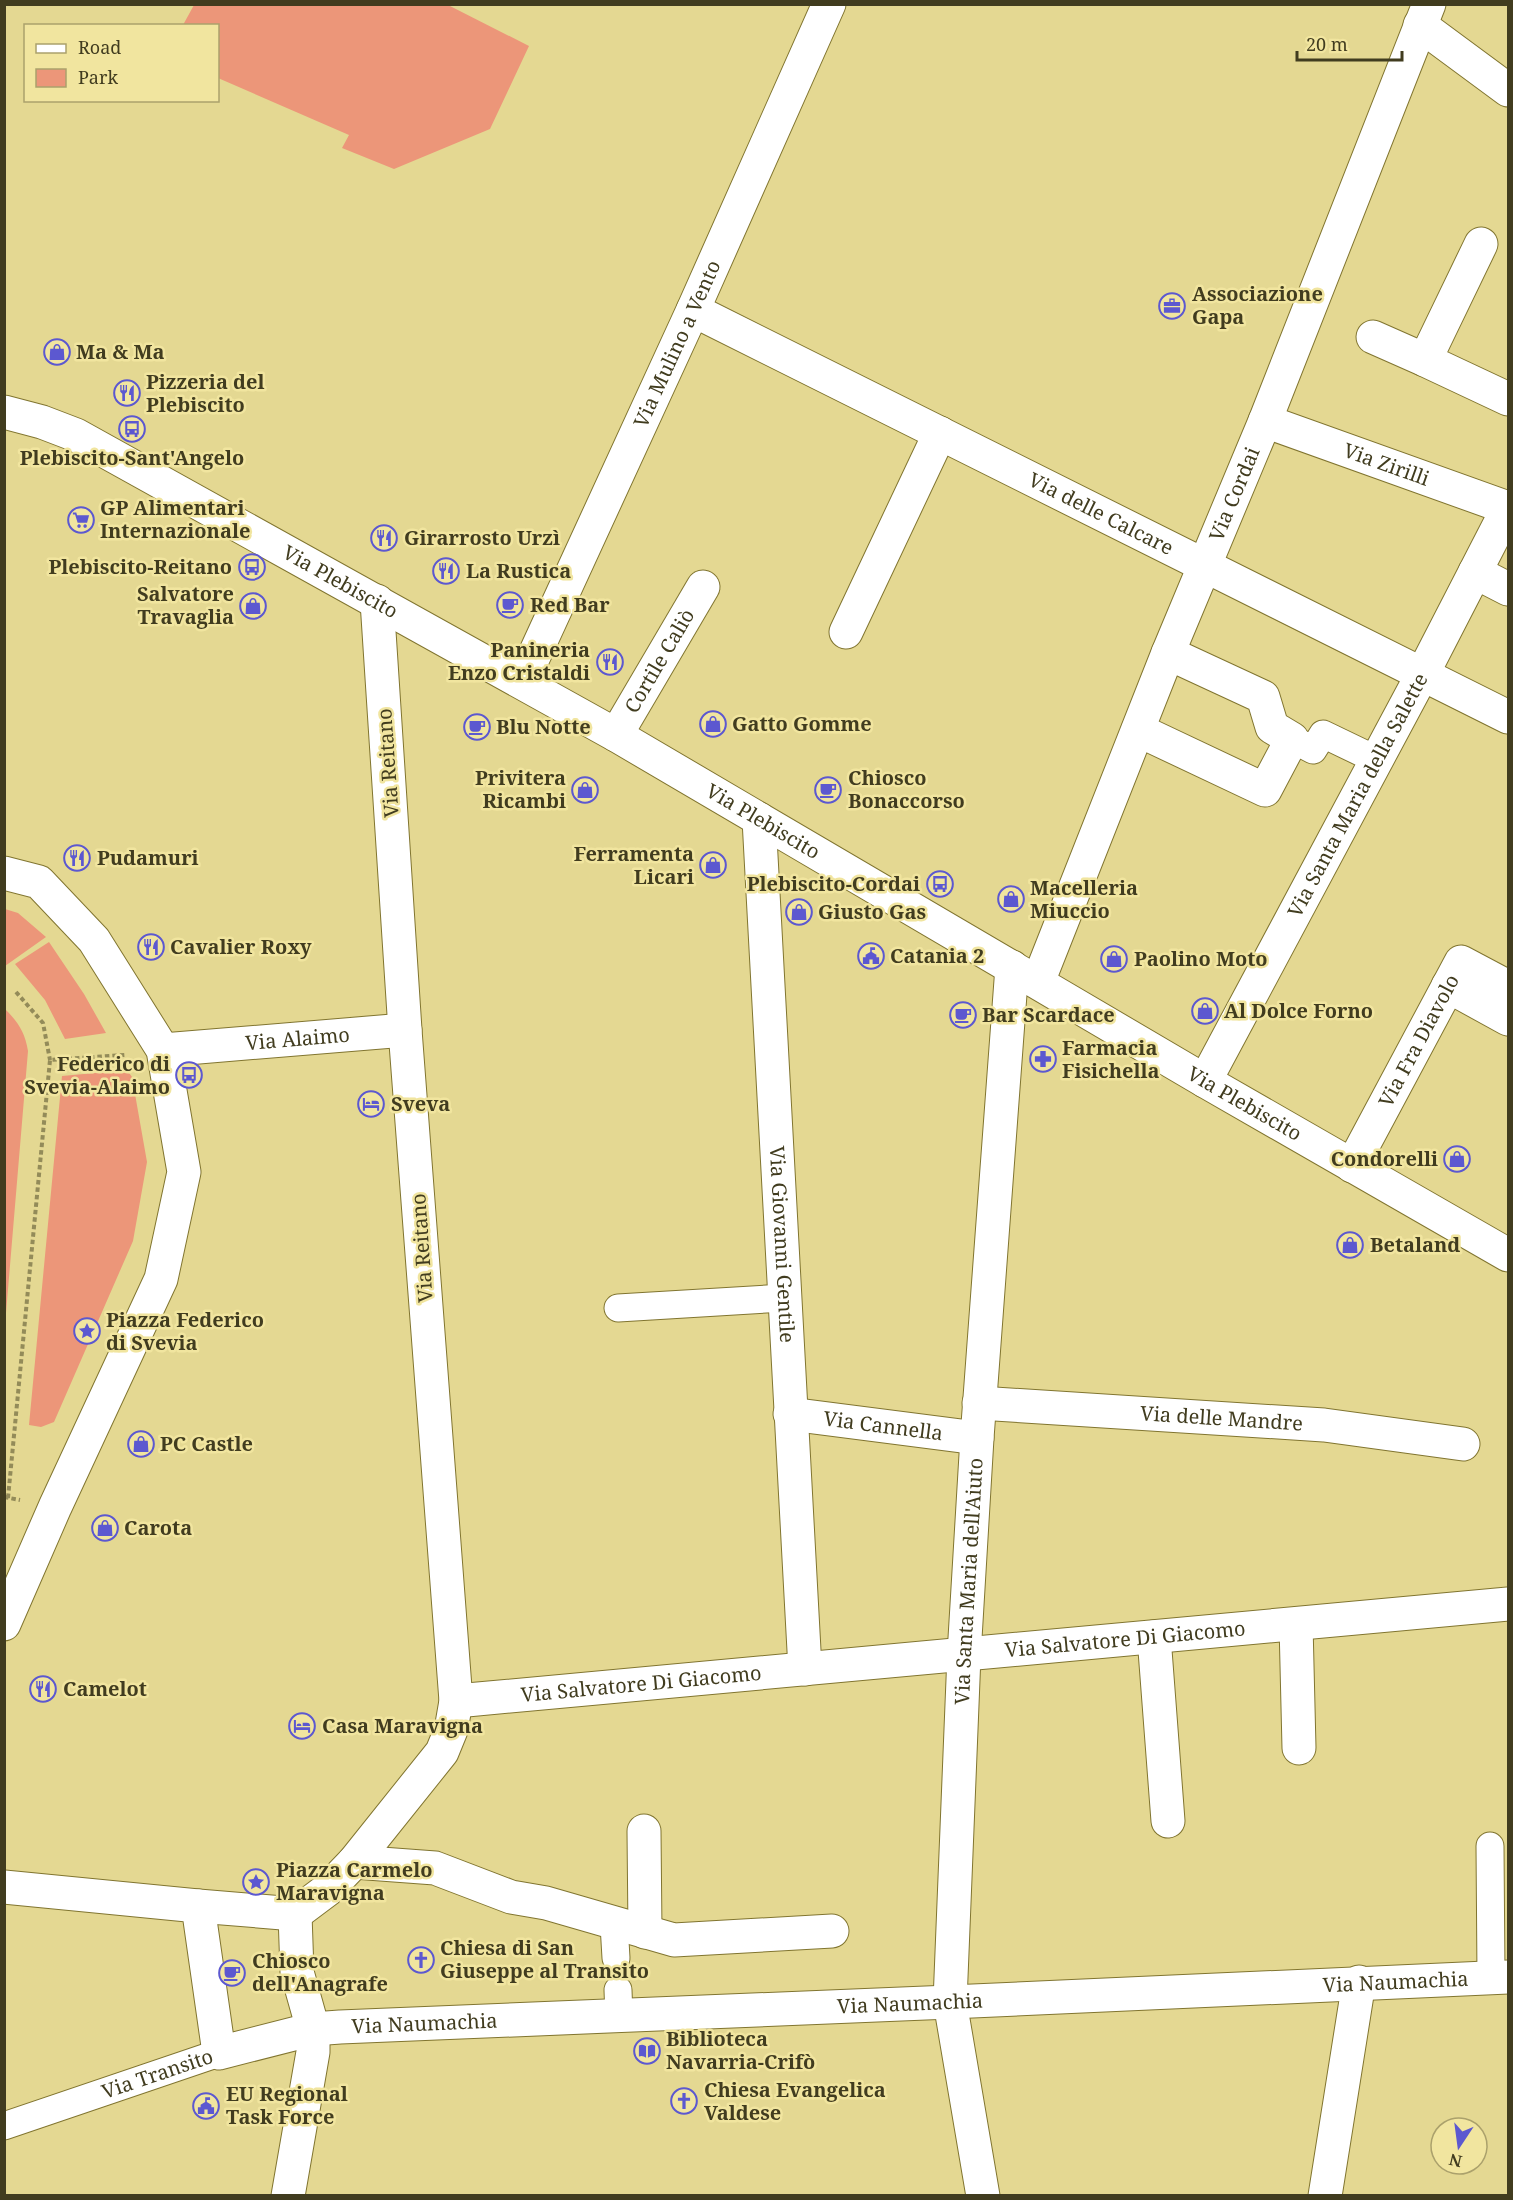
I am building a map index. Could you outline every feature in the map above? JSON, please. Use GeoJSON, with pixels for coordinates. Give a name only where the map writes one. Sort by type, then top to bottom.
{"type":"FeatureCollection","features":[{"type":"Feature","properties":{"kind":"street","name":"Via Mulino a Vento"},"geometry":{"type":"LineString","coordinates":[[522,682],[693,310],[829,4]]}},
{"type":"Feature","properties":{"kind":"street"},"geometry":{"type":"LineString","coordinates":[[1424,15],[1509,90]]}},
{"type":"Feature","properties":{"kind":"street","name":"Via Cordai"},"geometry":{"type":"LineString","coordinates":[[1025,974],[1138,730],[1265,421],[1424,15]]}},
{"type":"Feature","properties":{"kind":"street"},"geometry":{"type":"LineString","coordinates":[[1425,360],[1481,244]]}},
{"type":"Feature","properties":{"kind":"street","name":"Via delle Calcare"},"geometry":{"type":"LineString","coordinates":[[693,310],[1509,717]]}},
{"type":"Feature","properties":{"kind":"street"},"geometry":{"type":"LineString","coordinates":[[1373,337],[1509,399]]}},
{"type":"Feature","properties":{"kind":"street","name":"Via Plebiscito"},"geometry":{"type":"LineString","coordinates":[[4,412],[42,422],[76,435],[522,682],[1205,1081],[1509,1255]]}},
{"type":"Feature","properties":{"kind":"street","name":"Via Zirilli"},"geometry":{"type":"LineString","coordinates":[[1265,421],[1508,508]]}},
{"type":"Feature","properties":{"kind":"street"},"geometry":{"type":"LineString","coordinates":[[846,632],[940,433]]}},
{"type":"Feature","properties":{"kind":"street","name":"Via Santa Maria della Salette"},"geometry":{"type":"LineString","coordinates":[[1205,1081],[1422,675],[1508,508]]}},
{"type":"Feature","properties":{"kind":"street"},"geometry":{"type":"LineString","coordinates":[[1475,572],[1509,589]]}},
{"type":"Feature","properties":{"kind":"street","name":"Cortile Caliò"},"geometry":{"type":"LineString","coordinates":[[616,735],[703,587]]}},
{"type":"Feature","properties":{"kind":"street","name":"Via Reitano"},"geometry":{"type":"LineString","coordinates":[[295,1914],[327,1890],[354,1862],[442,1752],[451,1730],[456,1701],[405,1030],[377,601]]}},
{"type":"Feature","properties":{"kind":"street"},"geometry":{"type":"LineString","coordinates":[[1168,654],[1263,697],[1272,727],[1313,750],[1323,734],[1377,760]]}},
{"type":"Feature","properties":{"kind":"street"},"geometry":{"type":"LineString","coordinates":[[1138,730],[1266,790],[1292,738]]}},
{"type":"Feature","properties":{"kind":"street","name":"Via Giovanni Gentile"},"geometry":{"type":"LineString","coordinates":[[759,819],[805,1669]]}},
{"type":"Feature","properties":{"kind":"street"},"geometry":{"type":"LineString","coordinates":[[4,873],[39,882],[94,940],[177,1049],[184,1172],[161,1279],[55,1507],[4,1624]]}},
{"type":"Feature","properties":{"kind":"street","name":"Via Fra Diavolo"},"geometry":{"type":"LineString","coordinates":[[1352,1166],[1461,962],[1509,987]]}},
{"type":"Feature","properties":{"kind":"street","name":"Via Santa Maria dell'Aiuto"},"geometry":{"type":"LineString","coordinates":[[983,2196],[950,2002],[964,1655],[979,1403],[1025,974]]}},
{"type":"Feature","properties":{"kind":"street"},"geometry":{"type":"LineString","coordinates":[[1448,986],[1509,1019]]}},
{"type":"Feature","properties":{"kind":"street","name":"Via Alaimo"},"geometry":{"type":"LineString","coordinates":[[177,1049],[405,1030]]}},
{"type":"Feature","properties":{"kind":"street"},"geometry":{"type":"LineString","coordinates":[[618,1308],[784,1298]]}},
{"type":"Feature","properties":{"kind":"street","name":"Via delle Mandre"},"geometry":{"type":"LineString","coordinates":[[979,1403],[1324,1425],[1463,1444]]}},
{"type":"Feature","properties":{"kind":"street","name":"Via Cannella"},"geometry":{"type":"LineString","coordinates":[[790,1414],[977,1438]]}},
{"type":"Feature","properties":{"kind":"street","name":"Via Salvatore Di Giacomo"},"geometry":{"type":"LineString","coordinates":[[456,1701],[1509,1604]]}},
{"type":"Feature","properties":{"kind":"street"},"geometry":{"type":"LineString","coordinates":[[1296,1624],[1299,1748]]}},
{"type":"Feature","properties":{"kind":"street"},"geometry":{"type":"LineString","coordinates":[[1154,1637],[1168,1821]]}},
{"type":"Feature","properties":{"kind":"street"},"geometry":{"type":"LineString","coordinates":[[616,1958],[629,1928],[644,1831]]}},
{"type":"Feature","properties":{"kind":"street"},"geometry":{"type":"LineString","coordinates":[[1490,1846],[1500,1977]]}},
{"type":"Feature","properties":{"kind":"street"},"geometry":{"type":"LineString","coordinates":[[354,1862],[435,1868],[512,1898],[546,1903],[674,1940],[832,1931]]}},
{"type":"Feature","properties":{"kind":"street"},"geometry":{"type":"LineString","coordinates":[[4,1887],[295,1914],[297,1972],[313,2029],[313,2052],[288,2196]]}},
{"type":"Feature","properties":{"kind":"street"},"geometry":{"type":"LineString","coordinates":[[198,1906],[219,2053]]}},
{"type":"Feature","properties":{"kind":"street","name":"Via Naumachia"},"geometry":{"type":"LineString","coordinates":[[313,2029],[618,2003],[950,2002],[1500,1977]]}},
{"type":"Feature","properties":{"kind":"street"},"geometry":{"type":"LineString","coordinates":[[1325,2196],[1359,1982]]}},
{"type":"Feature","properties":{"kind":"street","name":"Via Transito"},"geometry":{"type":"LineString","coordinates":[[4,2126],[219,2053],[313,2029]]}},
{"type":"Feature","properties":{"kind":"path"},"geometry":{"type":"LineString","coordinates":[[16,992],[43,1023],[50,1060],[6,1498],[27,1501]]}},
{"type":"Feature","properties":{"kind":"path"},"geometry":{"type":"LineString","coordinates":[[50,1060],[177,1049]]}},
{"type":"Feature","properties":{"kind":"green space"},"geometry":{"type":"Polygon","coordinates":[[[194,5],[448,5],[529,46],[490,129],[394,169],[342,148],[349,135],[219,78],[219,24],[184,24],[194,5]]]}},
{"type":"Feature","properties":{"kind":"green space"},"geometry":{"type":"Polygon","coordinates":[[[5,909],[18,913],[46,937],[5,966],[5,909]]]}},
{"type":"Feature","properties":{"kind":"green space"},"geometry":{"type":"Polygon","coordinates":[[[49,942],[84,994],[106,1033],[65,1039],[45,1000],[15,964],[49,942]]]}},
{"type":"Feature","properties":{"kind":"green space"},"geometry":{"type":"Polygon","coordinates":[[[5,1009],[20,1028],[28,1051],[5,1325],[5,1009]]]}},
{"type":"Feature","properties":{"kind":"green space"},"geometry":{"type":"Polygon","coordinates":[[[127,1070],[132,1077],[147,1162],[133,1241],[54,1422],[41,1427],[29,1425],[62,1076],[127,1070]]]}},
{"type":"Feature","properties":{"kind":"place","name":"Associazione Gapa"},"geometry":{"type":"Point","coordinates":[1172,306]}},
{"type":"Feature","properties":{"kind":"place","name":"Ma & Ma"},"geometry":{"type":"Point","coordinates":[57,352]}},
{"type":"Feature","properties":{"kind":"place","name":"Pizzeria del Plebiscito"},"geometry":{"type":"Point","coordinates":[127,393]}},
{"type":"Feature","properties":{"kind":"place","name":"Plebiscito-Sant'Angelo"},"geometry":{"type":"Point","coordinates":[132,429]}},
{"type":"Feature","properties":{"kind":"place","name":"GP Alimentari Internazionale"},"geometry":{"type":"Point","coordinates":[81,520]}},
{"type":"Feature","properties":{"kind":"place","name":"Girarrosto Urzì"},"geometry":{"type":"Point","coordinates":[384,538]}},
{"type":"Feature","properties":{"kind":"place","name":"Plebiscito-Reitano"},"geometry":{"type":"Point","coordinates":[252,567]}},
{"type":"Feature","properties":{"kind":"place","name":"La Rustica"},"geometry":{"type":"Point","coordinates":[446,571]}},
{"type":"Feature","properties":{"kind":"place","name":"Red Bar"},"geometry":{"type":"Point","coordinates":[510,605]}},
{"type":"Feature","properties":{"kind":"place","name":"Salvatore Travaglia"},"geometry":{"type":"Point","coordinates":[253,606]}},
{"type":"Feature","properties":{"kind":"place","name":"Panineria Enzo Cristaldi"},"geometry":{"type":"Point","coordinates":[610,662]}},
{"type":"Feature","properties":{"kind":"place","name":"Gatto Gomme"},"geometry":{"type":"Point","coordinates":[713,724]}},
{"type":"Feature","properties":{"kind":"place","name":"Blu Notte"},"geometry":{"type":"Point","coordinates":[477,727]}},
{"type":"Feature","properties":{"kind":"place","name":"Privitera Ricambi"},"geometry":{"type":"Point","coordinates":[585,790]}},
{"type":"Feature","properties":{"kind":"place","name":"Chiosco Bonaccorso"},"geometry":{"type":"Point","coordinates":[828,790]}},
{"type":"Feature","properties":{"kind":"place","name":"Pudamuri"},"geometry":{"type":"Point","coordinates":[77,858]}},
{"type":"Feature","properties":{"kind":"place","name":"Ferramenta Licari"},"geometry":{"type":"Point","coordinates":[713,865]}},
{"type":"Feature","properties":{"kind":"place","name":"Plebiscito-Cordai"},"geometry":{"type":"Point","coordinates":[940,884]}},
{"type":"Feature","properties":{"kind":"place","name":"Macelleria Miuccio"},"geometry":{"type":"Point","coordinates":[1011,899]}},
{"type":"Feature","properties":{"kind":"place","name":"Giusto Gas"},"geometry":{"type":"Point","coordinates":[799,912]}},
{"type":"Feature","properties":{"kind":"place","name":"Cavalier Roxy"},"geometry":{"type":"Point","coordinates":[151,947]}},
{"type":"Feature","properties":{"kind":"place","name":"Catania 2"},"geometry":{"type":"Point","coordinates":[871,956]}},
{"type":"Feature","properties":{"kind":"place","name":"Paolino Moto"},"geometry":{"type":"Point","coordinates":[1114,959]}},
{"type":"Feature","properties":{"kind":"place","name":"Al Dolce Forno"},"geometry":{"type":"Point","coordinates":[1205,1011]}},
{"type":"Feature","properties":{"kind":"place","name":"Bar Scardace"},"geometry":{"type":"Point","coordinates":[963,1015]}},
{"type":"Feature","properties":{"kind":"place","name":"Farmacia Fisichella"},"geometry":{"type":"Point","coordinates":[1043,1059]}},
{"type":"Feature","properties":{"kind":"place","name":"Federico di Svevia-Alaimo"},"geometry":{"type":"Point","coordinates":[189,1075]}},
{"type":"Feature","properties":{"kind":"place","name":"Sveva"},"geometry":{"type":"Point","coordinates":[371,1104]}},
{"type":"Feature","properties":{"kind":"place","name":"Condorelli"},"geometry":{"type":"Point","coordinates":[1457,1159]}},
{"type":"Feature","properties":{"kind":"place","name":"Betaland"},"geometry":{"type":"Point","coordinates":[1350,1245]}},
{"type":"Feature","properties":{"kind":"place","name":"Piazza Federico di Svevia"},"geometry":{"type":"Point","coordinates":[87,1331]}},
{"type":"Feature","properties":{"kind":"place","name":"PC Castle"},"geometry":{"type":"Point","coordinates":[141,1444]}},
{"type":"Feature","properties":{"kind":"place","name":"Carota"},"geometry":{"type":"Point","coordinates":[105,1528]}},
{"type":"Feature","properties":{"kind":"place","name":"Camelot"},"geometry":{"type":"Point","coordinates":[43,1689]}},
{"type":"Feature","properties":{"kind":"place","name":"Casa Maravigna"},"geometry":{"type":"Point","coordinates":[302,1726]}},
{"type":"Feature","properties":{"kind":"place","name":"Piazza Carmelo Maravigna"},"geometry":{"type":"Point","coordinates":[256,1882]}},
{"type":"Feature","properties":{"kind":"place","name":"Chiesa di San Giuseppe al Transito"},"geometry":{"type":"Point","coordinates":[421,1960]}},
{"type":"Feature","properties":{"kind":"place","name":"Chiosco dell'Anagrafe"},"geometry":{"type":"Point","coordinates":[232,1973]}},
{"type":"Feature","properties":{"kind":"place","name":"Biblioteca Navarria-Crifò"},"geometry":{"type":"Point","coordinates":[647,2051]}},
{"type":"Feature","properties":{"kind":"place","name":"Chiesa Evangelica Valdese"},"geometry":{"type":"Point","coordinates":[684,2101]}},
{"type":"Feature","properties":{"kind":"place","name":"EU Regional Task Force"},"geometry":{"type":"Point","coordinates":[206,2106]}}]}
